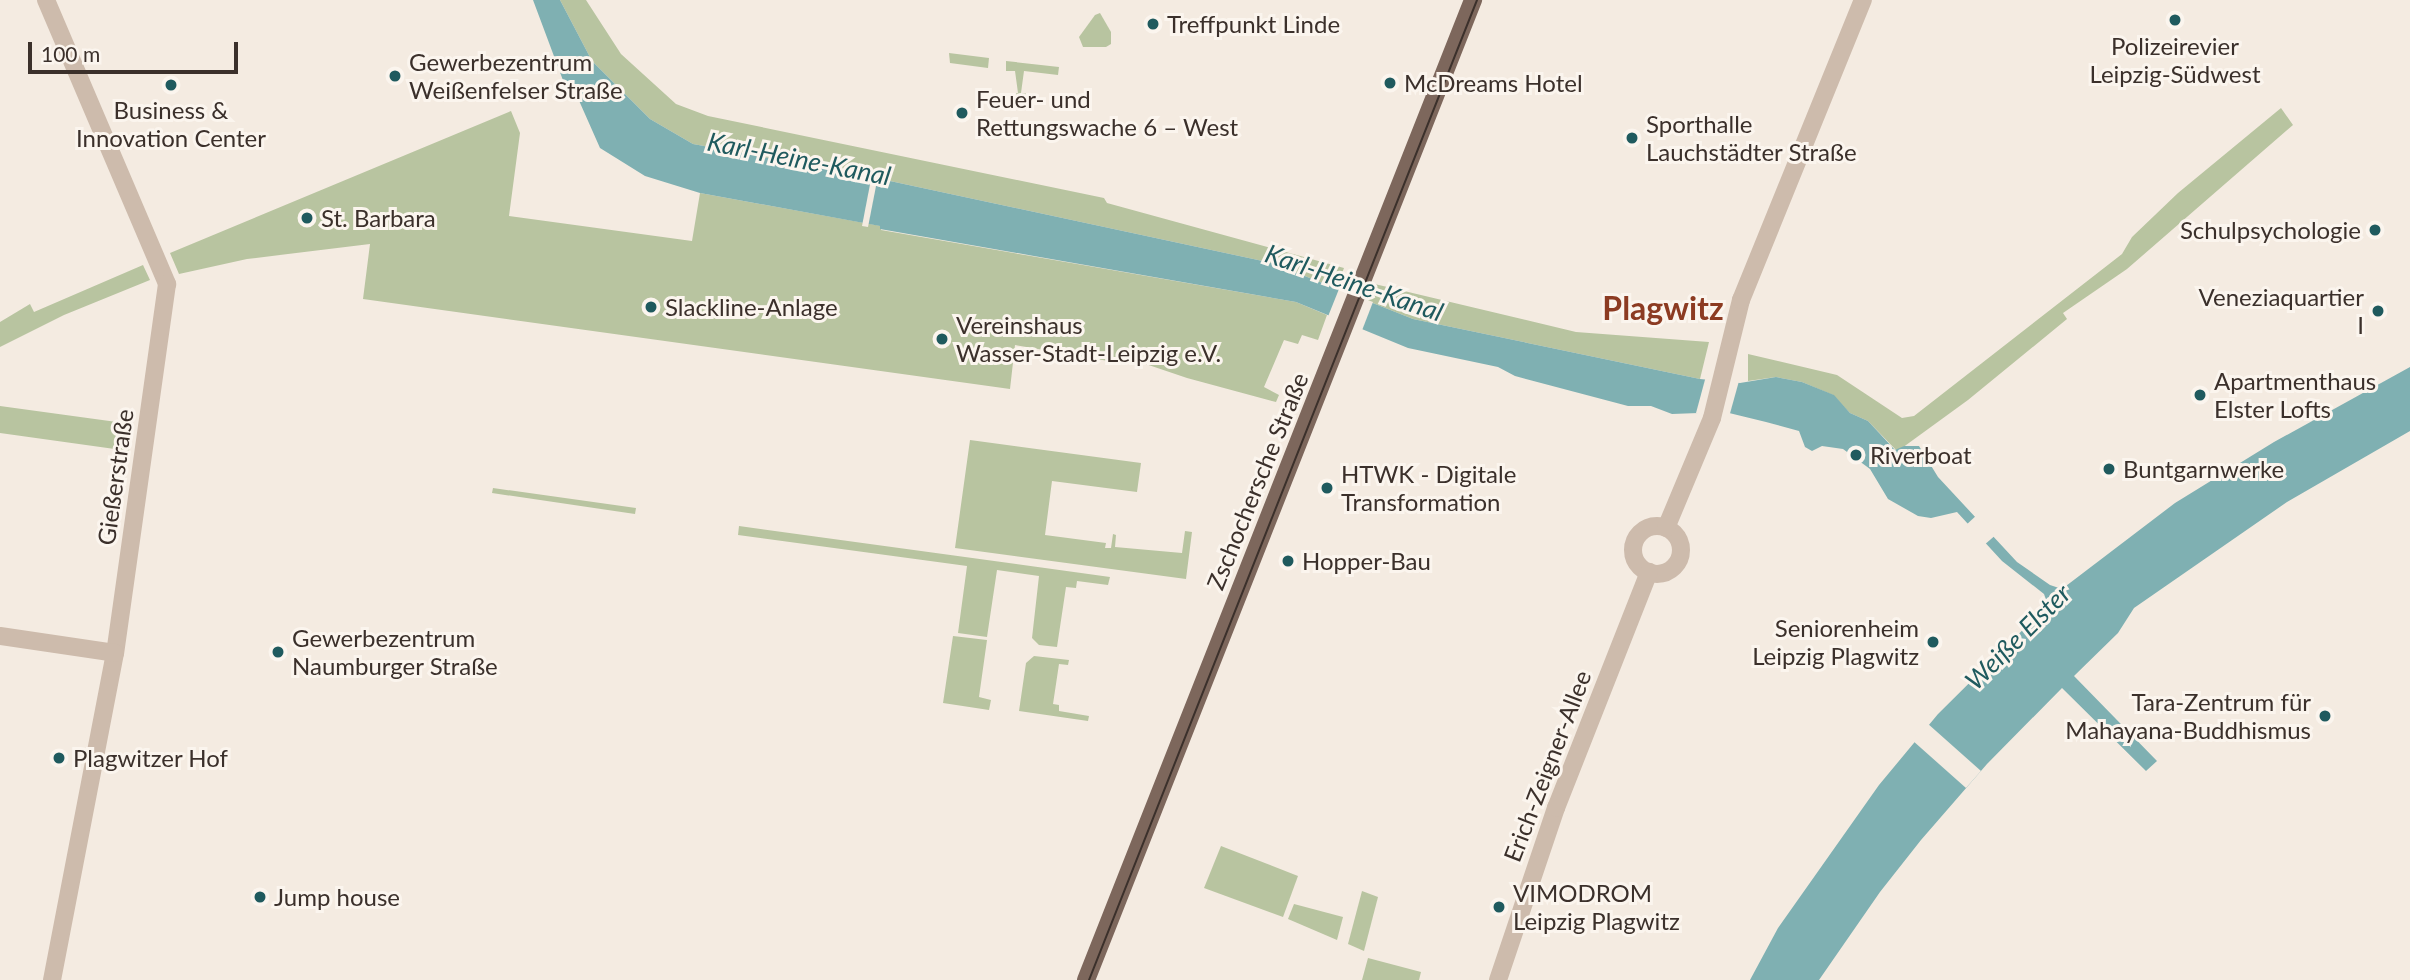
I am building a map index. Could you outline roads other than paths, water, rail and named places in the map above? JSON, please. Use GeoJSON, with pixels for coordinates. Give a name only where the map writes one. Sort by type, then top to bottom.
{"type":"FeatureCollection","features":[{"type":"Feature","properties":{"kind":"main road","name":"Zschochersche Straße"},"geometry":{"type":"LineString","coordinates":[[1086,980],[1473,0]]}},
{"type":"Feature","properties":{"kind":"street","name":"Gießerstraße"},"geometry":{"type":"LineString","coordinates":[[46,0],[167,284],[115,653],[52,980]]}},
{"type":"Feature","properties":{"kind":"street"},"geometry":{"type":"LineString","coordinates":[[1665,528],[1712,418],[1741,300],[1863,0]]}},
{"type":"Feature","properties":{"kind":"street"},"geometry":{"type":"LineString","coordinates":[[1665,528],[1677,537],[1679,558],[1664,573],[1648,572],[1634,559],[1635,541],[1644,530],[1665,528]]}},
{"type":"Feature","properties":{"kind":"street","name":"Erich-Zeigner-Allee"},"geometry":{"type":"LineString","coordinates":[[1498,980],[1552,820],[1648,572]]}},
{"type":"Feature","properties":{"kind":"street"},"geometry":{"type":"LineString","coordinates":[[0,636],[115,653]]}},
{"type":"Feature","properties":{"kind":"water","name":"Weiße Elster"},"geometry":{"type":"Polygon","coordinates":[[[533,0],[560,0],[592,61],[650,119],[693,144],[862,175],[1272,263],[1413,319],[1700,379],[1740,383],[1776,377],[1802,382],[1834,395],[1850,413],[1868,421],[1895,450],[1904,446],[1919,446],[1938,477],[2017,562],[2050,585],[2062,589],[2175,503],[2274,442],[2410,367],[2410,431],[2287,502],[2134,608],[2118,633],[2074,676],[2157,761],[2146,771],[2062,688],[1987,764],[1921,840],[1880,892],[1819,980],[1750,980],[1778,928],[1879,785],[1938,714],[2048,605],[2044,594],[2002,561],[1957,512],[1931,518],[1918,516],[1888,499],[1870,469],[1843,449],[1822,446],[1812,451],[1805,447],[1799,431],[1766,422],[1725,412],[1672,414],[1651,406],[1628,406],[1515,376],[1498,367],[1408,348],[1296,302],[880,229],[880,226],[700,193],[645,176],[600,148],[573,87],[564,83],[533,0]]]}},
{"type":"Feature","properties":{"kind":"tram line"},"geometry":{"type":"LineString","coordinates":[[1089,980],[1477,0]]}},
{"type":"Feature","properties":{"kind":"place","name":"Polizeirevier Leipzig-Südwest"},"geometry":{"type":"Point","coordinates":[2175,20]}},
{"type":"Feature","properties":{"kind":"place","name":"Treffpunkt Linde"},"geometry":{"type":"Point","coordinates":[1153,24]}},
{"type":"Feature","properties":{"kind":"place","name":"Gewerbezentrum Weißenfelser Straße"},"geometry":{"type":"Point","coordinates":[395,76]}},
{"type":"Feature","properties":{"kind":"place","name":"McDreams Hotel"},"geometry":{"type":"Point","coordinates":[1390,83]}},
{"type":"Feature","properties":{"kind":"place","name":"Business & Innovation Center"},"geometry":{"type":"Point","coordinates":[171,85]}},
{"type":"Feature","properties":{"kind":"place","name":"Feuer- und Rettungswache 6 – West"},"geometry":{"type":"Point","coordinates":[962,113]}},
{"type":"Feature","properties":{"kind":"place","name":"Sporthalle Lauchstädter Straße"},"geometry":{"type":"Point","coordinates":[1632,138]}},
{"type":"Feature","properties":{"kind":"place","name":"St. Barbara"},"geometry":{"type":"Point","coordinates":[307,218]}},
{"type":"Feature","properties":{"kind":"place","name":"Schulpsychologie"},"geometry":{"type":"Point","coordinates":[2375,230]}},
{"type":"Feature","properties":{"kind":"place","name":"Slackline-Anlage"},"geometry":{"type":"Point","coordinates":[651,307]}},
{"type":"Feature","properties":{"kind":"place","name":"Veneziaquartier I"},"geometry":{"type":"Point","coordinates":[2378,311]}},
{"type":"Feature","properties":{"kind":"place","name":"Vereinshaus Wasser-Stadt-Leipzig e.V."},"geometry":{"type":"Point","coordinates":[942,339]}},
{"type":"Feature","properties":{"kind":"place","name":"Apartmenthaus Elster Lofts"},"geometry":{"type":"Point","coordinates":[2200,395]}},
{"type":"Feature","properties":{"kind":"place","name":"Riverboat"},"geometry":{"type":"Point","coordinates":[1856,455]}},
{"type":"Feature","properties":{"kind":"place","name":"Buntgarnwerke"},"geometry":{"type":"Point","coordinates":[2109,469]}},
{"type":"Feature","properties":{"kind":"place","name":"HTWK - Digitale Transformation"},"geometry":{"type":"Point","coordinates":[1327,488]}},
{"type":"Feature","properties":{"kind":"place","name":"Hopper-Bau"},"geometry":{"type":"Point","coordinates":[1288,561]}},
{"type":"Feature","properties":{"kind":"place","name":"Seniorenheim Leipzig Plagwitz"},"geometry":{"type":"Point","coordinates":[1933,642]}},
{"type":"Feature","properties":{"kind":"place","name":"Gewerbezentrum Naumburger Straße"},"geometry":{"type":"Point","coordinates":[278,652]}},
{"type":"Feature","properties":{"kind":"place","name":"Tara-Zentrum für Mahayana-Buddhismus"},"geometry":{"type":"Point","coordinates":[2325,716]}},
{"type":"Feature","properties":{"kind":"place","name":"Plagwitzer Hof"},"geometry":{"type":"Point","coordinates":[59,758]}},
{"type":"Feature","properties":{"kind":"place","name":"Jump house"},"geometry":{"type":"Point","coordinates":[260,897]}},
{"type":"Feature","properties":{"kind":"place","name":"VIMODROM Leipzig Plagwitz"},"geometry":{"type":"Point","coordinates":[1499,907]}},
{"type":"Feature","properties":{"kind":"district","name":"Plagwitz"},"geometry":{"type":"Point","coordinates":[1663,308]}},
{"type":"Feature","properties":{"kind":"water label","name":"Karl-Heine-Kanal"},"geometry":{"type":"Point","coordinates":[799,159]}},
{"type":"Feature","properties":{"kind":"water label","name":"Karl-Heine-Kanal"},"geometry":{"type":"Point","coordinates":[1354,283]}}]}
